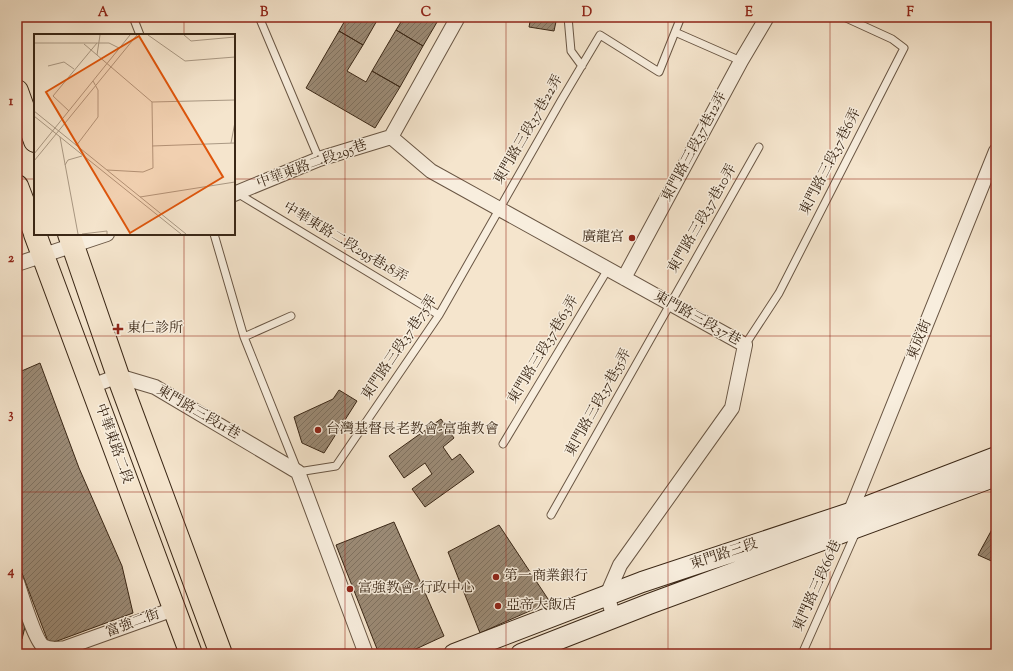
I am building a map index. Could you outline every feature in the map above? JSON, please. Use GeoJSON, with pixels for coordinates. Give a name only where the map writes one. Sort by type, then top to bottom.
{"type":"FeatureCollection","features":[{"type":"Feature","properties":{"kind":"main road"},"geometry":{"type":"LineString","coordinates":[[17,91],[34,138]]}},
{"type":"Feature","properties":{"kind":"main road","name":"中華東路二段"},"geometry":{"type":"LineString","coordinates":[[17,186],[34,231]]}},
{"type":"Feature","properties":{"kind":"main road","name":"中華東路二段"},"geometry":{"type":"LineString","coordinates":[[35,235],[191,654]]}},
{"type":"Feature","properties":{"kind":"main road","name":"中華東路二段"},"geometry":{"type":"LineString","coordinates":[[71,240],[118,376],[221,654]]}},
{"type":"Feature","properties":{"kind":"main road","name":"東門路三段"},"geometry":{"type":"LineString","coordinates":[[530,653],[854,521],[996,457]]}},
{"type":"Feature","properties":{"kind":"main road","name":"東門路三段"},"geometry":{"type":"LineString","coordinates":[[454,654],[642,582],[854,521],[996,476]]}},
{"type":"Feature","properties":{"kind":"street"},"geometry":{"type":"LineString","coordinates":[[391,137],[458,17]]}},
{"type":"Feature","properties":{"kind":"street","name":"東門路三段37巷12弄"},"geometry":{"type":"LineString","coordinates":[[624,278],[741,61],[767,17]]}},
{"type":"Feature","properties":{"kind":"street","name":"中華東路二段295巷"},"geometry":{"type":"LineString","coordinates":[[235,193],[319,159],[391,137]]}},
{"type":"Feature","properties":{"kind":"street","name":"東門路三段37巷"},"geometry":{"type":"LineString","coordinates":[[391,137],[431,171],[500,208],[745,346],[732,408],[620,564],[607,595]]}},
{"type":"Feature","properties":{"kind":"street","name":"東成街"},"geometry":{"type":"LineString","coordinates":[[854,521],[996,151]]}},
{"type":"Feature","properties":{"kind":"street"},"geometry":{"type":"LineString","coordinates":[[17,264],[43,255],[71,240],[101,235]]}},
{"type":"Feature","properties":{"kind":"street"},"geometry":{"type":"LineString","coordinates":[[92,386],[118,376]]}},
{"type":"Feature","properties":{"kind":"street","name":"東門路三段11巷"},"geometry":{"type":"LineString","coordinates":[[118,376],[155,387],[298,472]]}},
{"type":"Feature","properties":{"kind":"street"},"geometry":{"type":"LineString","coordinates":[[298,472],[366,654]]}},
{"type":"Feature","properties":{"kind":"street","name":"富強二街"},"geometry":{"type":"LineString","coordinates":[[17,582],[37,636],[42,645],[52,650],[65,648],[174,608]]}},
{"type":"Feature","properties":{"kind":"street"},"geometry":{"type":"LineString","coordinates":[[607,595],[614,618]]}},
{"type":"Feature","properties":{"kind":"lane"},"geometry":{"type":"LineString","coordinates":[[133,17],[140,34]]}},
{"type":"Feature","properties":{"kind":"lane"},"geometry":{"type":"LineString","coordinates":[[259,17],[319,159]]}},
{"type":"Feature","properties":{"kind":"lane","name":"東門路三段37巷22弄"},"geometry":{"type":"LineString","coordinates":[[568,17],[571,51],[582,66]]}},
{"type":"Feature","properties":{"kind":"lane","name":"東門路三段37巷22弄"},"geometry":{"type":"LineString","coordinates":[[500,208],[600,35],[659,72],[681,17]]}},
{"type":"Feature","properties":{"kind":"lane","name":"東門路三段37巷6弄"},"geometry":{"type":"LineString","coordinates":[[745,346],[779,293],[904,48],[892,39],[844,17]]}},
{"type":"Feature","properties":{"kind":"lane"},"geometry":{"type":"LineString","coordinates":[[674,32],[741,61]]}},
{"type":"Feature","properties":{"kind":"lane","name":"東門路三段37巷10弄"},"geometry":{"type":"LineString","coordinates":[[670,304],[759,147]]}},
{"type":"Feature","properties":{"kind":"lane","name":"中華東路二段295巷18弄"},"geometry":{"type":"LineString","coordinates":[[235,193],[439,315]]}},
{"type":"Feature","properties":{"kind":"lane","name":"東門路三段37巷75弄"},"geometry":{"type":"LineString","coordinates":[[298,472],[336,466],[439,315],[500,208]]}},
{"type":"Feature","properties":{"kind":"lane"},"geometry":{"type":"LineString","coordinates":[[214,235],[244,337],[298,472]]}},
{"type":"Feature","properties":{"kind":"lane","name":"東門路三段37巷63弄"},"geometry":{"type":"LineString","coordinates":[[503,444],[608,269]]}},
{"type":"Feature","properties":{"kind":"lane","name":"東門路三段37巷55弄"},"geometry":{"type":"LineString","coordinates":[[551,515],[670,304]]}},
{"type":"Feature","properties":{"kind":"lane"},"geometry":{"type":"LineString","coordinates":[[244,337],[291,316]]}},
{"type":"Feature","properties":{"kind":"lane","name":"東門路三段66巷"},"geometry":{"type":"LineString","coordinates":[[802,654],[854,521]]}},
{"type":"Feature","properties":{"kind":"building"},"geometry":{"type":"Polygon","coordinates":[[[347,17],[379,17],[363,45],[339,31],[347,17]]]}},
{"type":"Feature","properties":{"kind":"building"},"geometry":{"type":"Polygon","coordinates":[[[404,17],[440,17],[423,46],[396,30],[404,17]]]}},
{"type":"Feature","properties":{"kind":"building"},"geometry":{"type":"Polygon","coordinates":[[[531,17],[557,17],[554,31],[529,27],[531,17]]]}},
{"type":"Feature","properties":{"kind":"building"},"geometry":{"type":"Polygon","coordinates":[[[396,30],[423,46],[400,87],[372,71],[396,30]]]}},
{"type":"Feature","properties":{"kind":"building"},"geometry":{"type":"Polygon","coordinates":[[[339,31],[363,45],[347,71],[366,82],[372,71],[400,87],[375,128],[306,88],[339,31]]]}},
{"type":"Feature","properties":{"kind":"building"},"geometry":{"type":"Polygon","coordinates":[[[40,363],[79,468],[122,566],[133,613],[49,644],[17,560],[17,373],[40,363]]]}},
{"type":"Feature","properties":{"kind":"building","name":"台灣基督長老教會-富強教會"},"geometry":{"type":"Polygon","coordinates":[[[339,390],[357,401],[324,453],[302,443],[294,417],[333,399],[339,390]]]}},
{"type":"Feature","properties":{"kind":"building"},"geometry":{"type":"Polygon","coordinates":[[[441,419],[454,438],[443,447],[452,460],[460,454],[474,472],[425,507],[412,489],[432,474],[425,463],[404,478],[389,456],[441,419]]]}},
{"type":"Feature","properties":{"kind":"building"},"geometry":{"type":"Polygon","coordinates":[[[394,522],[444,636],[405,654],[379,654],[336,545],[394,522]]]}},
{"type":"Feature","properties":{"kind":"building"},"geometry":{"type":"Polygon","coordinates":[[[996,522],[996,563],[978,555],[996,522]]]}},
{"type":"Feature","properties":{"kind":"building","name":"第一商業銀行"},"geometry":{"type":"Polygon","coordinates":[[[499,525],[550,602],[480,633],[448,552],[499,525]]]}},
{"type":"Feature","properties":{"kind":"building"},"geometry":{"type":"Polygon","coordinates":[[[17,599],[26,623],[22,639],[17,642],[17,599]]]}},
{"type":"Feature","properties":{"kind":"place","name":"廣龍宮"},"geometry":{"type":"Point","coordinates":[632,238]}},
{"type":"Feature","properties":{"kind":"place","name":"東仁診所"},"geometry":{"type":"Point","coordinates":[118,329]}},
{"type":"Feature","properties":{"kind":"place","name":"台灣基督長老教會-富強教會"},"geometry":{"type":"Point","coordinates":[318,430]}},
{"type":"Feature","properties":{"kind":"place","name":"第一商業銀行"},"geometry":{"type":"Point","coordinates":[496,577]}},
{"type":"Feature","properties":{"kind":"place","name":"富強教會-行政中心"},"geometry":{"type":"Point","coordinates":[350,589]}},
{"type":"Feature","properties":{"kind":"place","name":"亞帝大飯店"},"geometry":{"type":"Point","coordinates":[498,606]}}]}
